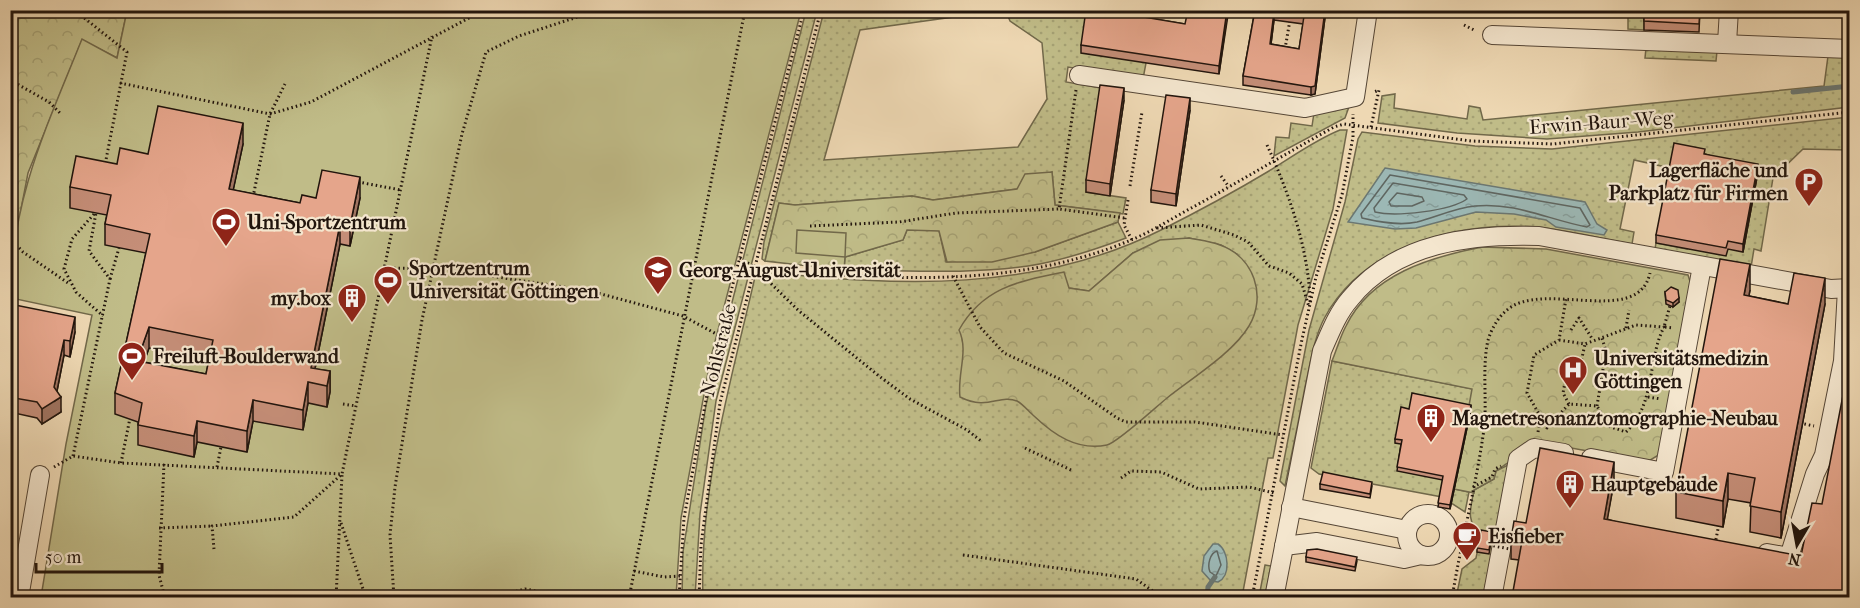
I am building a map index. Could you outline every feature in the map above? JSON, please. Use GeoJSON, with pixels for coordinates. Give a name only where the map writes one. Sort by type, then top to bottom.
{"type":"FeatureCollection","features":[{"type":"Feature","properties":{"kind":"street"},"geometry":{"type":"LineString","coordinates":[[1079,75],[1305,108],[1354,97],[1368,10]]}},
{"type":"Feature","properties":{"kind":"street"},"geometry":{"type":"LineString","coordinates":[[1727,43],[1728,10]]}},
{"type":"Feature","properties":{"kind":"street"},"geometry":{"type":"LineString","coordinates":[[1492,35],[1850,49]]}},
{"type":"Feature","properties":{"kind":"street"},"geometry":{"type":"LineString","coordinates":[[1274,597],[1322,351],[1334,323],[1349,299],[1372,275],[1403,257],[1439,244],[1497,234],[1539,236],[1831,289],[1848,289],[1843,361],[1830,428],[1824,455],[1815,474],[1789,557],[1747,549]]}},
{"type":"Feature","properties":{"kind":"street"},"geometry":{"type":"LineString","coordinates":[[1492,597],[1518,459],[1534,448],[1664,472],[1702,266]]}},
{"type":"Feature","properties":{"kind":"street"},"geometry":{"type":"LineString","coordinates":[[19,597],[40,475]]}},
{"type":"Feature","properties":{"kind":"street"},"geometry":{"type":"LineString","coordinates":[[1291,507],[1407,530]]}},
{"type":"Feature","properties":{"kind":"street"},"geometry":{"type":"LineString","coordinates":[[1284,546],[1317,542],[1404,559],[1421,555],[1431,556],[1459,539],[1446,526],[1442,508],[1418,516],[1407,530],[1408,544],[1421,555]]}},
{"type":"Feature","properties":{"kind":"path"},"geometry":{"type":"LineString","coordinates":[[82,10],[83,17],[127,52],[104,171]]}},
{"type":"Feature","properties":{"kind":"path"},"geometry":{"type":"LineString","coordinates":[[468,10],[470,16]]}},
{"type":"Feature","properties":{"kind":"path"},"geometry":{"type":"LineString","coordinates":[[120,84],[270,114],[311,102],[483,10]]}},
{"type":"Feature","properties":{"kind":"path"},"geometry":{"type":"LineString","coordinates":[[394,597],[390,535],[395,487],[433,269],[462,134],[486,52],[519,36],[599,10]]}},
{"type":"Feature","properties":{"kind":"path"},"geometry":{"type":"LineString","coordinates":[[629,597],[682,316],[745,10]]}},
{"type":"Feature","properties":{"kind":"path"},"geometry":{"type":"LineString","coordinates":[[680,597],[684,518],[703,410],[739,257],[804,10]]}},
{"type":"Feature","properties":{"kind":"path","name":"Nohlstraße"},"geometry":{"type":"LineString","coordinates":[[699,597],[700,545],[720,403],[821,10]]}},
{"type":"Feature","properties":{"kind":"path"},"geometry":{"type":"LineString","coordinates":[[1154,30],[1157,10]]}},
{"type":"Feature","properties":{"kind":"path"},"geometry":{"type":"LineString","coordinates":[[1596,11],[1608,10]]}},
{"type":"Feature","properties":{"kind":"path"},"geometry":{"type":"LineString","coordinates":[[1285,52],[1291,14]]}},
{"type":"Feature","properties":{"kind":"path"},"geometry":{"type":"LineString","coordinates":[[336,597],[342,474],[432,36]]}},
{"type":"Feature","properties":{"kind":"path"},"geometry":{"type":"LineString","coordinates":[[1059,209],[1079,75]]}},
{"type":"Feature","properties":{"kind":"path"},"geometry":{"type":"LineString","coordinates":[[10,80],[49,102],[61,114]]}},
{"type":"Feature","properties":{"kind":"path"},"geometry":{"type":"LineString","coordinates":[[252,204],[270,114],[285,84]]}},
{"type":"Feature","properties":{"kind":"path"},"geometry":{"type":"LineString","coordinates":[[1371,127],[1379,90]]}},
{"type":"Feature","properties":{"kind":"path"},"geometry":{"type":"LineString","coordinates":[[1130,186],[1142,112]]}},
{"type":"Feature","properties":{"kind":"path","name":"Erwin-Baur-Weg"},"geometry":{"type":"LineString","coordinates":[[1274,161],[1334,127],[1354,125],[1471,141],[1553,144],[1850,112]]}},
{"type":"Feature","properties":{"kind":"path"},"geometry":{"type":"LineString","coordinates":[[1155,228],[1201,225],[1234,235],[1248,242],[1269,266],[1289,273],[1302,284],[1310,308],[1307,273],[1291,206],[1267,146]]}},
{"type":"Feature","properties":{"kind":"path"},"geometry":{"type":"LineString","coordinates":[[754,267],[844,275],[953,276],[1000,274],[1038,268],[1078,259],[1132,240],[1274,161]]}},
{"type":"Feature","properties":{"kind":"path"},"geometry":{"type":"LineString","coordinates":[[1221,176],[1229,187]]}},
{"type":"Feature","properties":{"kind":"path"},"geometry":{"type":"LineString","coordinates":[[348,184],[358,182],[401,190]]}},
{"type":"Feature","properties":{"kind":"path"},"geometry":{"type":"LineString","coordinates":[[1128,200],[1124,225],[1132,240]]}},
{"type":"Feature","properties":{"kind":"path"},"geometry":{"type":"LineString","coordinates":[[810,226],[900,222],[956,213],[1059,209],[1125,218]]}},
{"type":"Feature","properties":{"kind":"path"},"geometry":{"type":"LineString","coordinates":[[70,284],[64,269],[68,248],[72,239],[96,213],[89,251],[110,279]]}},
{"type":"Feature","properties":{"kind":"path"},"geometry":{"type":"LineString","coordinates":[[10,238],[23,252],[70,284],[84,301],[103,316]]}},
{"type":"Feature","properties":{"kind":"path"},"geometry":{"type":"LineString","coordinates":[[73,456],[110,279],[119,248]]}},
{"type":"Feature","properties":{"kind":"path"},"geometry":{"type":"LineString","coordinates":[[1452,597],[1459,539],[1473,487],[1484,423],[1486,357],[1495,325],[1505,310],[1522,300],[1543,297],[1598,303],[1624,299],[1642,289],[1648,278],[1653,256]]}},
{"type":"Feature","properties":{"kind":"path"},"geometry":{"type":"LineString","coordinates":[[739,257],[754,267],[800,311],[879,376],[910,399],[967,430],[981,441]]}},
{"type":"Feature","properties":{"kind":"path"},"geometry":{"type":"LineString","coordinates":[[385,267],[433,269],[518,278],[590,291],[682,316],[720,336]]}},
{"type":"Feature","properties":{"kind":"path"},"geometry":{"type":"LineString","coordinates":[[953,276],[980,327],[1004,353],[1064,381],[1126,422],[1195,422],[1283,435]]}},
{"type":"Feature","properties":{"kind":"path"},"geometry":{"type":"LineString","coordinates":[[1559,340],[1566,298]]}},
{"type":"Feature","properties":{"kind":"path"},"geometry":{"type":"LineString","coordinates":[[1626,328],[1629,310]]}},
{"type":"Feature","properties":{"kind":"path"},"geometry":{"type":"LineString","coordinates":[[1571,330],[1579,318],[1593,340]]}},
{"type":"Feature","properties":{"kind":"path"},"geometry":{"type":"LineString","coordinates":[[1569,404],[1547,428],[1527,393],[1534,355],[1559,340],[1585,344],[1636,325],[1664,327],[1659,338],[1648,397],[1626,432],[1608,426],[1597,406],[1606,351],[1602,338]]}},
{"type":"Feature","properties":{"kind":"path"},"geometry":{"type":"LineString","coordinates":[[1569,404],[1563,393],[1565,383],[1578,376],[1585,344]]}},
{"type":"Feature","properties":{"kind":"path"},"geometry":{"type":"LineString","coordinates":[[1648,397],[1677,402]]}},
{"type":"Feature","properties":{"kind":"path"},"geometry":{"type":"LineString","coordinates":[[344,404],[356,406]]}},
{"type":"Feature","properties":{"kind":"path"},"geometry":{"type":"LineString","coordinates":[[1569,404],[1597,406]]}},
{"type":"Feature","properties":{"kind":"path"},"geometry":{"type":"LineString","coordinates":[[122,463],[131,412]]}},
{"type":"Feature","properties":{"kind":"path"},"geometry":{"type":"LineString","coordinates":[[1468,420],[1484,423]]}},
{"type":"Feature","properties":{"kind":"path"},"geometry":{"type":"LineString","coordinates":[[1792,422],[1830,428]]}},
{"type":"Feature","properties":{"kind":"path"},"geometry":{"type":"LineString","coordinates":[[217,467],[221,447]]}},
{"type":"Feature","properties":{"kind":"path"},"geometry":{"type":"LineString","coordinates":[[1025,448],[1073,471]]}},
{"type":"Feature","properties":{"kind":"path"},"geometry":{"type":"LineString","coordinates":[[40,475],[73,456],[122,463],[342,474]]}},
{"type":"Feature","properties":{"kind":"path"},"geometry":{"type":"LineString","coordinates":[[164,464],[159,528],[159,575],[165,597]]}},
{"type":"Feature","properties":{"kind":"path"},"geometry":{"type":"LineString","coordinates":[[1473,487],[1492,477],[1495,469],[1504,464]]}},
{"type":"Feature","properties":{"kind":"path"},"geometry":{"type":"LineString","coordinates":[[1121,478],[1131,471],[1161,472],[1199,489],[1249,487],[1273,493]]}},
{"type":"Feature","properties":{"kind":"path"},"geometry":{"type":"LineString","coordinates":[[159,528],[212,526],[294,517],[342,474]]}},
{"type":"Feature","properties":{"kind":"path"},"geometry":{"type":"LineString","coordinates":[[339,519],[366,597]]}},
{"type":"Feature","properties":{"kind":"path"},"geometry":{"type":"LineString","coordinates":[[1714,549],[1720,519]]}},
{"type":"Feature","properties":{"kind":"path"},"geometry":{"type":"LineString","coordinates":[[212,526],[214,549]]}},
{"type":"Feature","properties":{"kind":"path"},"geometry":{"type":"LineString","coordinates":[[1459,539],[1524,552]]}},
{"type":"Feature","properties":{"kind":"path"},"geometry":{"type":"LineString","coordinates":[[963,555],[1136,579],[1146,585],[1157,597]]}},
{"type":"Feature","properties":{"kind":"path"},"geometry":{"type":"LineString","coordinates":[[633,571],[664,577],[680,576]]}},
{"type":"Feature","properties":{"kind":"path"},"geometry":{"type":"LineString","coordinates":[[490,597],[525,590],[573,597]]}},
{"type":"Feature","properties":{"kind":"green space"},"geometry":{"type":"Polygon","coordinates":[[[11,11],[127,11],[117,58],[82,40],[28,173],[11,261],[11,11]]]}},
{"type":"Feature","properties":{"kind":"green space","name":"Sportzentrum Universität Göttingen"},"geometry":{"type":"Polygon","coordinates":[[[127,11],[801,11],[711,357],[681,518],[676,597],[41,597],[66,444],[92,315],[11,298],[12,263],[17,229],[33,165],[82,39],[117,58],[127,11]]]}},
{"type":"Feature","properties":{"kind":"green space"},"geometry":{"type":"Polygon","coordinates":[[[806,11],[817,11],[716,401],[700,514],[695,597],[682,597],[683,552],[706,405],[806,11]]]}},
{"type":"Feature","properties":{"kind":"green space"},"geometry":{"type":"Polygon","coordinates":[[[824,11],[997,11],[860,30],[824,160],[1018,147],[1047,99],[1042,43],[1010,21],[1006,11],[1088,11],[1146,63],[1143,79],[1068,67],[1066,82],[1101,88],[1086,192],[1126,198],[1123,214],[1055,205],[1052,172],[1017,189],[933,200],[912,196],[795,205],[779,203],[765,261],[762,259],[764,242],[824,11]]]}},
{"type":"Feature","properties":{"kind":"green space"},"geometry":{"type":"Polygon","coordinates":[[[1628,11],[1644,11],[1644,30],[1628,29],[1628,11]]]}},
{"type":"Feature","properties":{"kind":"green space"},"geometry":{"type":"Polygon","coordinates":[[[1646,48],[1717,51],[1716,61],[1645,58],[1646,48]]]}},
{"type":"Feature","properties":{"kind":"green space"},"geometry":{"type":"Polygon","coordinates":[[[1828,56],[1849,57],[1849,107],[1638,132],[1547,139],[1457,133],[1378,123],[1382,96],[1395,94],[1394,108],[1467,119],[1469,106],[1480,108],[1483,120],[1824,86],[1828,56]]]}},
{"type":"Feature","properties":{"kind":"green space"},"geometry":{"type":"Polygon","coordinates":[[[1350,104],[1345,118],[1274,156],[1276,137],[1289,138],[1291,123],[1312,126],[1314,113],[1350,104]]]}},
{"type":"Feature","properties":{"kind":"green space"},"geometry":{"type":"Polygon","coordinates":[[[1849,117],[1849,150],[1803,149],[1773,178],[1761,251],[1754,249],[1751,267],[1655,249],[1656,243],[1687,249],[1670,168],[1634,160],[1620,229],[1634,232],[1632,244],[1546,228],[1516,226],[1484,228],[1453,232],[1422,241],[1392,254],[1366,270],[1343,291],[1321,325],[1315,342],[1285,486],[1280,481],[1309,330],[1345,202],[1358,139],[1362,132],[1475,146],[1552,149],[1849,117]]]}},
{"type":"Feature","properties":{"kind":"green space"},"geometry":{"type":"Polygon","coordinates":[[[1347,130],[1333,209],[1298,325],[1273,458],[1268,458],[1242,597],[703,598],[703,557],[711,476],[755,277],[764,272],[865,280],[966,280],[1016,275],[1065,265],[1114,250],[1161,230],[1242,187],[1331,134],[1347,130]],[[1189,238],[1133,253],[1089,291],[1069,288],[962,337],[963,344],[1237,254],[1221,245],[1189,238]]]}},
{"type":"Feature","properties":{"kind":"green space"},"geometry":{"type":"Polygon","coordinates":[[[1052,172],[1055,205],[1120,213],[1118,222],[1035,252],[992,262],[947,262],[939,231],[907,230],[903,240],[845,257],[844,270],[765,261],[779,203],[795,205],[912,196],[933,200],[1017,189],[1025,174],[1052,172]]]}},
{"type":"Feature","properties":{"kind":"green space"},"geometry":{"type":"Polygon","coordinates":[[[1118,222],[1126,238],[1078,255],[1041,264],[1005,269],[959,271],[844,270],[845,257],[903,240],[907,230],[939,230],[946,262],[1035,252],[1118,222]]]}},
{"type":"Feature","properties":{"kind":"green space"},"geometry":{"type":"Polygon","coordinates":[[[797,230],[846,233],[845,257],[796,253],[797,230]]]}},
{"type":"Feature","properties":{"kind":"green space"},"geometry":{"type":"Polygon","coordinates":[[[1189,238],[1220,245],[1241,258],[1249,268],[1257,290],[1254,314],[1249,326],[1233,346],[1112,443],[1086,446],[1067,440],[1017,401],[1011,399],[978,403],[960,397],[963,346],[959,330],[979,304],[991,295],[1018,283],[1064,272],[1069,288],[1089,291],[1133,253],[1160,240],[1189,238]]]}},
{"type":"Feature","properties":{"kind":"green space"},"geometry":{"type":"Polygon","coordinates":[[[1482,247],[1546,249],[1688,275],[1693,291],[1662,453],[1647,462],[1539,442],[1496,471],[1494,479],[1474,490],[1474,493],[1454,489],[1472,389],[1332,361],[1344,330],[1357,308],[1371,293],[1404,271],[1423,263],[1482,247]]]}},
{"type":"Feature","properties":{"kind":"green space"},"geometry":{"type":"Polygon","coordinates":[[[1332,361],[1473,389],[1454,489],[1469,492],[1465,512],[1442,497],[1319,474],[1311,468],[1332,361]]]}},
{"type":"Feature","properties":{"kind":"green space"},"geometry":{"type":"Polygon","coordinates":[[[1512,463],[1485,597],[1456,598],[1462,569],[1476,558],[1481,534],[1471,519],[1474,490],[1494,479],[1496,471],[1512,463]]]}},
{"type":"Feature","properties":{"kind":"green space"},"geometry":{"type":"Polygon","coordinates":[[[1265,565],[1271,566],[1265,597],[1259,597],[1265,565]]]}},
{"type":"Feature","properties":{"kind":"water"},"geometry":{"type":"Polygon","coordinates":[[[1385,168],[1585,202],[1597,224],[1607,230],[1604,235],[1556,227],[1546,220],[1514,214],[1476,212],[1416,228],[1395,229],[1348,222],[1385,168]]]}},
{"type":"Feature","properties":{"kind":"water"},"geometry":{"type":"Polygon","coordinates":[[[1213,544],[1222,547],[1227,563],[1225,575],[1218,582],[1211,581],[1202,571],[1204,556],[1213,544]]]}},
{"type":"Feature","properties":{"kind":"building"},"geometry":{"type":"Polygon","coordinates":[[[1086,10],[1126,10],[1125,14],[1185,24],[1188,10],[1227,10],[1219,66],[1081,45],[1086,10]]]}},
{"type":"Feature","properties":{"kind":"building"},"geometry":{"type":"Polygon","coordinates":[[[1255,10],[1325,10],[1315,86],[1243,76],[1255,10]],[[1274,12],[1270,44],[1299,49],[1304,16],[1274,12]]]}},
{"type":"Feature","properties":{"kind":"building"},"geometry":{"type":"Polygon","coordinates":[[[1644,10],[1700,10],[1699,24],[1644,21],[1644,10]]]}},
{"type":"Feature","properties":{"kind":"building"},"geometry":{"type":"Polygon","coordinates":[[[1848,10],[1850,10],[1850,33],[1847,32],[1848,10]]]}},
{"type":"Feature","properties":{"kind":"building"},"geometry":{"type":"Polygon","coordinates":[[[1100,85],[1124,88],[1110,184],[1086,180],[1100,85]]]}},
{"type":"Feature","properties":{"kind":"building"},"geometry":{"type":"Polygon","coordinates":[[[1166,95],[1190,98],[1176,194],[1151,190],[1166,95]]]}},
{"type":"Feature","properties":{"kind":"building"},"geometry":{"type":"Polygon","coordinates":[[[158,106],[243,123],[229,189],[300,203],[302,195],[316,198],[322,170],[360,177],[350,226],[340,224],[311,368],[330,371],[327,386],[308,382],[303,410],[253,400],[247,431],[197,421],[194,436],[138,425],[142,403],[115,393],[150,234],[105,224],[111,195],[70,187],[76,156],[117,164],[120,148],[148,154],[158,106]],[[149,327],[137,361],[206,374],[213,340],[149,327]]]}},
{"type":"Feature","properties":{"kind":"building"},"geometry":{"type":"Polygon","coordinates":[[[1674,143],[1705,149],[1704,154],[1758,164],[1743,244],[1728,241],[1726,248],[1656,235],[1674,143]]]}},
{"type":"Feature","properties":{"kind":"building"},"geometry":{"type":"Polygon","coordinates":[[[1720,259],[1750,264],[1744,295],[1788,304],[1794,273],[1825,278],[1781,512],[1750,506],[1755,478],[1728,473],[1723,501],[1676,492],[1720,259]]]}},
{"type":"Feature","properties":{"kind":"building"},"geometry":{"type":"Polygon","coordinates":[[[1671,287],[1678,290],[1679,298],[1673,303],[1666,300],[1665,292],[1671,287]]]}},
{"type":"Feature","properties":{"kind":"building"},"geometry":{"type":"Polygon","coordinates":[[[10,304],[75,317],[70,341],[64,340],[54,387],[61,397],[42,409],[37,402],[14,398],[15,395],[10,394],[10,304]]]}},
{"type":"Feature","properties":{"kind":"building","name":"Hauptgebäude"},"geometry":{"type":"Polygon","coordinates":[[[1850,359],[1850,597],[1512,597],[1522,541],[1511,539],[1514,521],[1526,523],[1540,448],[1614,462],[1604,519],[1801,556],[1812,503],[1822,504],[1850,359]]]}},
{"type":"Feature","properties":{"kind":"building","name":"Magnetresonanztomographie-Neubau"},"geometry":{"type":"Polygon","coordinates":[[[1412,393],[1471,405],[1450,505],[1438,503],[1443,476],[1397,467],[1402,440],[1395,439],[1401,407],[1409,409],[1412,393]]]}},
{"type":"Feature","properties":{"kind":"building"},"geometry":{"type":"Polygon","coordinates":[[[1323,472],[1372,482],[1370,494],[1320,484],[1323,472]]]}},
{"type":"Feature","properties":{"kind":"building"},"geometry":{"type":"Polygon","coordinates":[[[1481,530],[1492,532],[1489,550],[1477,548],[1481,530]]]}},
{"type":"Feature","properties":{"kind":"building"},"geometry":{"type":"Polygon","coordinates":[[[1317,549],[1357,557],[1355,567],[1306,557],[1307,550],[1317,549]]]}},
{"type":"Feature","properties":{"kind":"waterway"},"geometry":{"type":"LineString","coordinates":[[1793,92],[1850,86]]}},
{"type":"Feature","properties":{"kind":"waterway"},"geometry":{"type":"LineString","coordinates":[[1207,598],[1208,587],[1215,577]]}},
{"type":"Feature","properties":{"kind":"place","name":"Lagerfläche und Parkplatz für Firmen"},"geometry":{"type":"Point","coordinates":[1809,208]}},
{"type":"Feature","properties":{"kind":"place","name":"Uni-Sportzentrum"},"geometry":{"type":"Point","coordinates":[226,248]}},
{"type":"Feature","properties":{"kind":"place","name":"Georg-August-Universität"},"geometry":{"type":"Point","coordinates":[658,296]}},
{"type":"Feature","properties":{"kind":"place","name":"Sportzentrum Universität Göttingen"},"geometry":{"type":"Point","coordinates":[388,306]}},
{"type":"Feature","properties":{"kind":"place","name":"my.box"},"geometry":{"type":"Point","coordinates":[352,324]}},
{"type":"Feature","properties":{"kind":"place","name":"Freiluft-Boulderwand"},"geometry":{"type":"Point","coordinates":[132,382]}},
{"type":"Feature","properties":{"kind":"place","name":"Universitätsmedizin Göttingen"},"geometry":{"type":"Point","coordinates":[1573,396]}},
{"type":"Feature","properties":{"kind":"place","name":"Magnetresonanztomographie-Neubau"},"geometry":{"type":"Point","coordinates":[1431,444]}},
{"type":"Feature","properties":{"kind":"place","name":"Hauptgebäude"},"geometry":{"type":"Point","coordinates":[1570,510]}},
{"type":"Feature","properties":{"kind":"place","name":"Eisfieber"},"geometry":{"type":"Point","coordinates":[1467,562]}}]}
